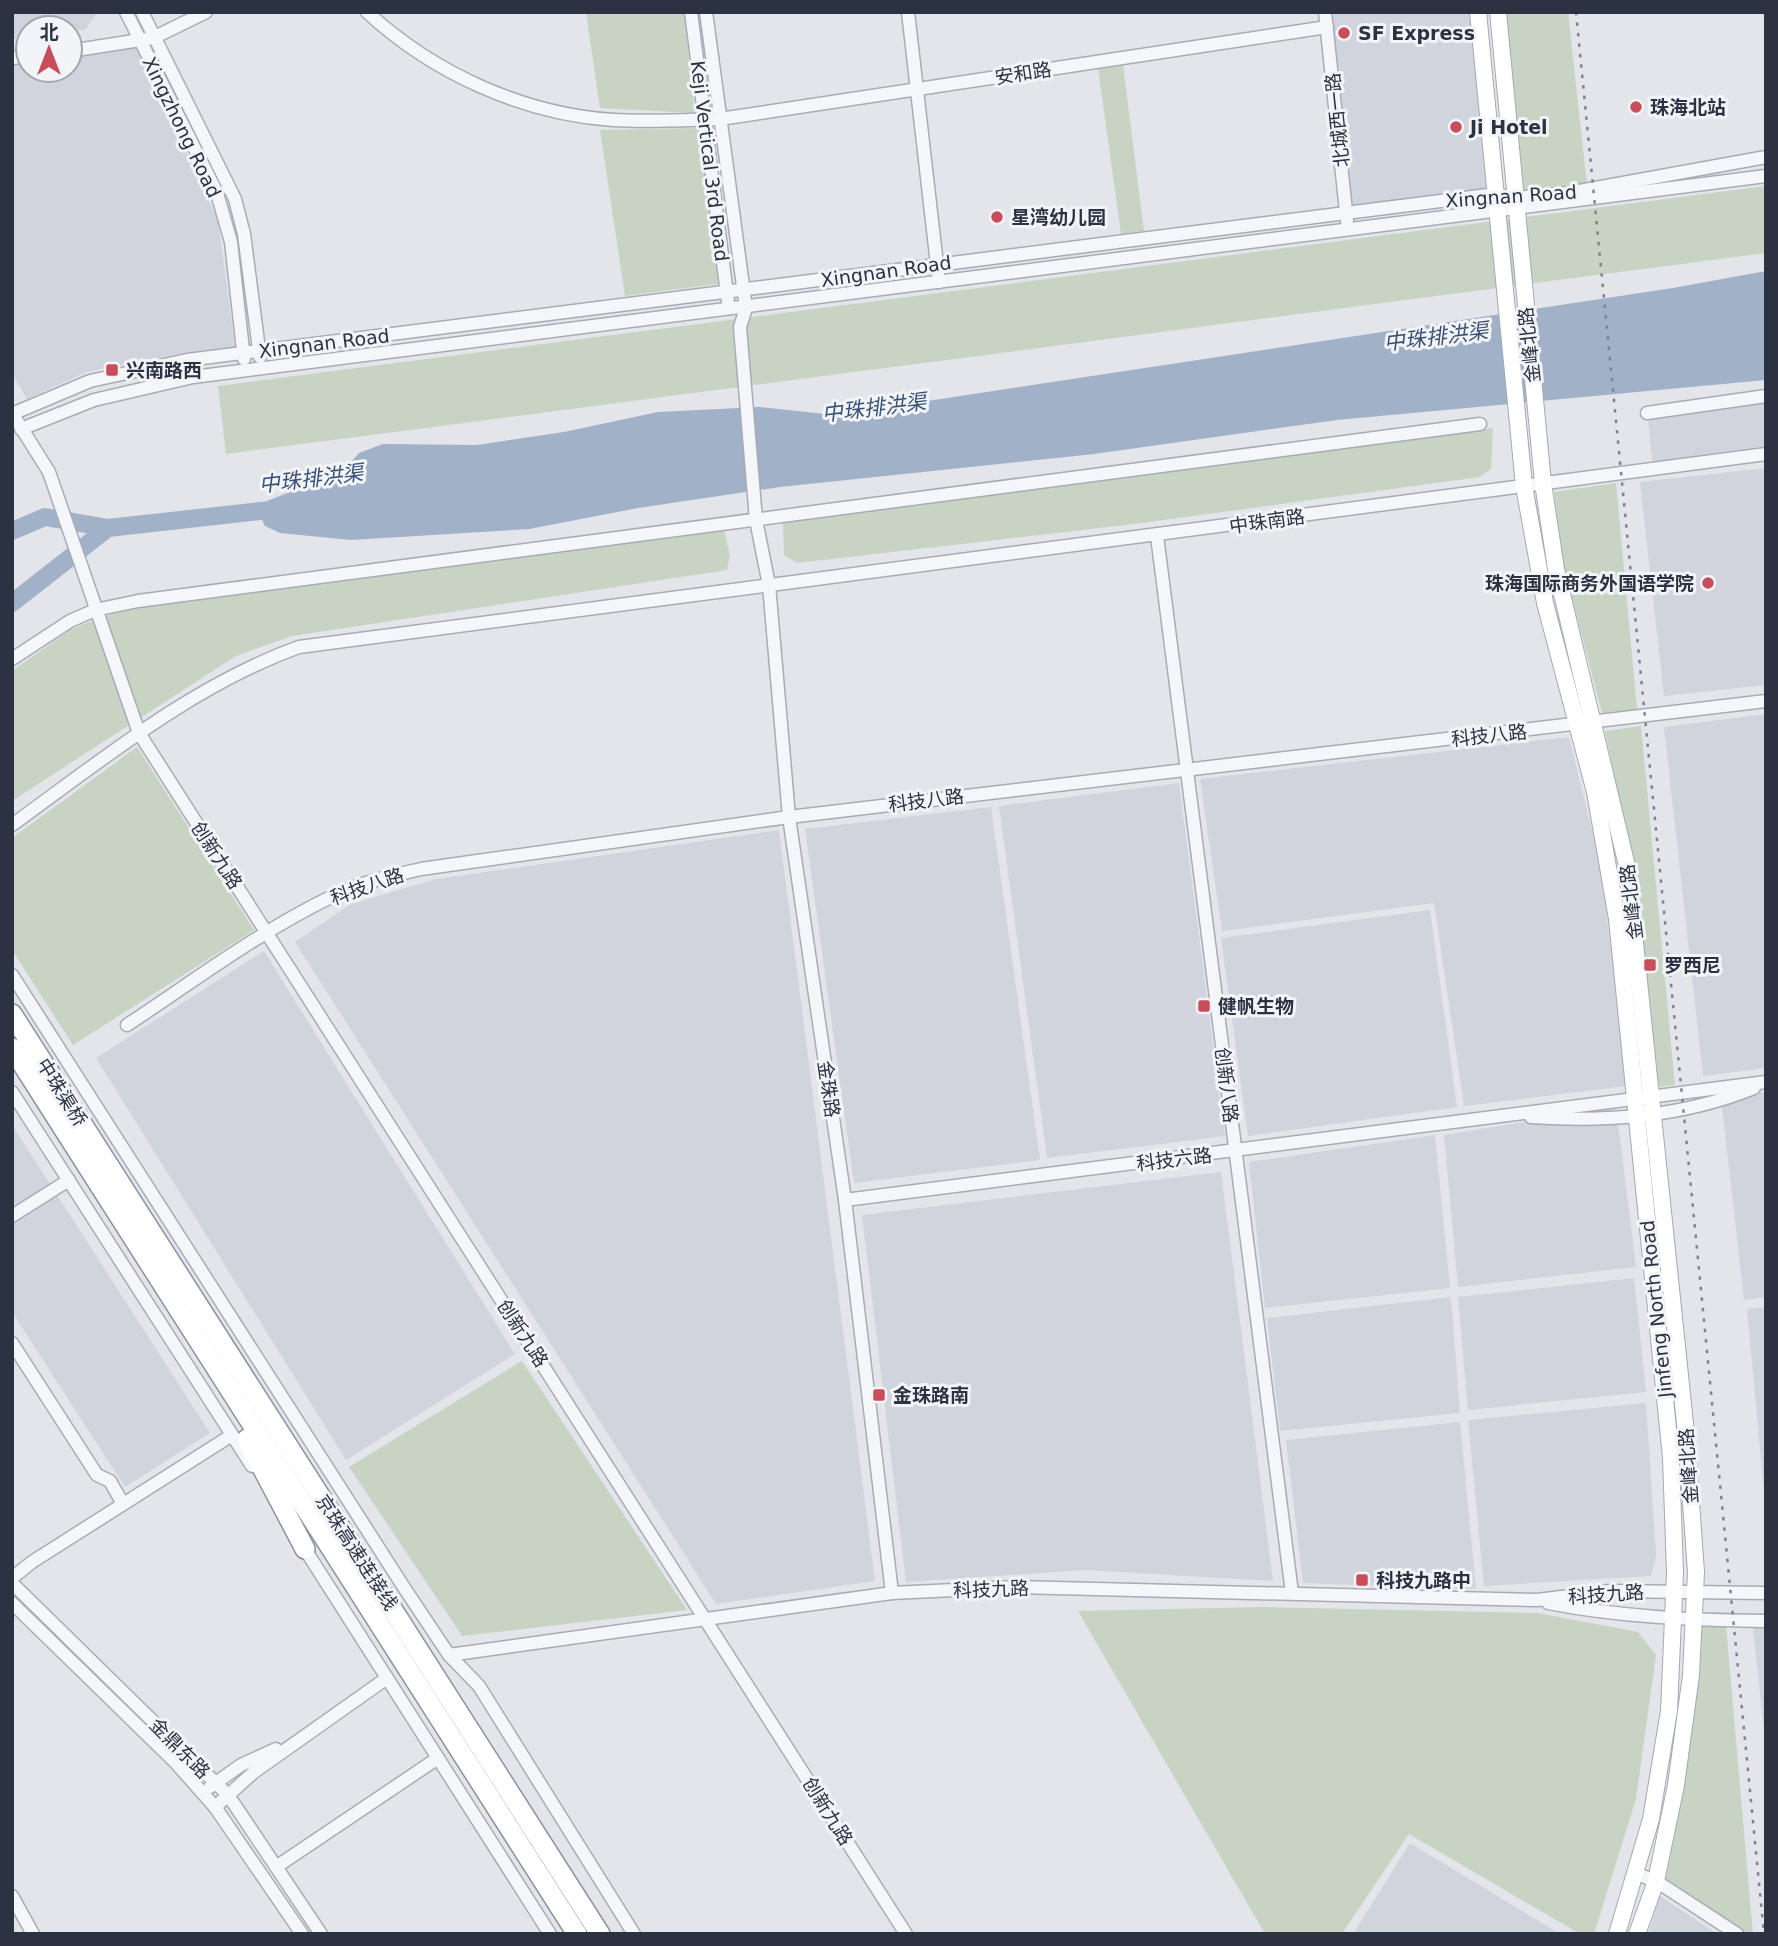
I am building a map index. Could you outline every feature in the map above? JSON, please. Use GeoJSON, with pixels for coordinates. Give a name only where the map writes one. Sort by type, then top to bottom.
{"type":"FeatureCollection","features":[{"type":"Feature","properties":{"kind":"highway","name":"中珠渠桥"},"geometry":{"type":"LineString","coordinates":[[12,1014],[104,1174]]}},
{"type":"Feature","properties":{"kind":"highway","name":"中珠渠桥"},"geometry":{"type":"LineString","coordinates":[[12,1048],[104,1174]]}},
{"type":"Feature","properties":{"kind":"highway","name":"京珠高速连接线"},"geometry":{"type":"LineString","coordinates":[[104,1174],[222,1376],[577,1934]]}},
{"type":"Feature","properties":{"kind":"highway","name":"京珠高速连接线"},"geometry":{"type":"LineString","coordinates":[[104,1174],[600,1934]]}},
{"type":"Feature","properties":{"kind":"highway"},"geometry":{"type":"LineString","coordinates":[[222,1376],[241,1427],[305,1549]]}},
{"type":"Feature","properties":{"kind":"main road","name":"金峰北路"},"geometry":{"type":"LineString","coordinates":[[1478,12],[1497,201],[1512,252],[1556,569],[1596,723],[1627,866],[1646,1116],[1686,1433],[1696,1592],[1695,1620],[1676,1785],[1656,1881]]}},
{"type":"Feature","properties":{"kind":"main road","name":"金峰北路"},"geometry":{"type":"LineString","coordinates":[[1498,12],[1516,203],[1512,252],[1519,430],[1524,486],[1545,603],[1576,725]]}},
{"type":"Feature","properties":{"kind":"main road"},"geometry":{"type":"LineString","coordinates":[[1576,725],[1595,792],[1608,858],[1644,1096]]}},
{"type":"Feature","properties":{"kind":"main road","name":"Jinfeng North Road"},"geometry":{"type":"LineString","coordinates":[[1617,1934],[1637,1874],[1662,1769],[1669,1711],[1675,1592],[1671,1458],[1646,1116]]}},
{"type":"Feature","properties":{"kind":"main road"},"geometry":{"type":"LineString","coordinates":[[1637,1934],[1656,1881]]}},
{"type":"Feature","properties":{"kind":"street","name":"Xingzhong Road"},"geometry":{"type":"LineString","coordinates":[[126,12],[217,193],[231,242],[245,370]]}},
{"type":"Feature","properties":{"kind":"street","name":"Xingzhong Road"},"geometry":{"type":"LineString","coordinates":[[142,12],[235,200],[244,234],[261,368]]}},
{"type":"Feature","properties":{"kind":"street"},"geometry":{"type":"LineString","coordinates":[[84,49],[153,38],[206,12]]}},
{"type":"Feature","properties":{"kind":"street","name":"安和路"},"geometry":{"type":"LineString","coordinates":[[368,12],[423,56],[467,80],[513,99],[562,112],[611,120],[720,119],[1327,27]]}},
{"type":"Feature","properties":{"kind":"street","name":"Keji Vertical 3rd Road"},"geometry":{"type":"LineString","coordinates":[[691,12],[729,310]]}},
{"type":"Feature","properties":{"kind":"street","name":"Keji Vertical 3rd Road"},"geometry":{"type":"LineString","coordinates":[[706,12],[746,308]]}},
{"type":"Feature","properties":{"kind":"street"},"geometry":{"type":"LineString","coordinates":[[908,12],[939,282]]}},
{"type":"Feature","properties":{"kind":"street","name":"北城西一路"},"geometry":{"type":"LineString","coordinates":[[1325,12],[1348,228]]}},
{"type":"Feature","properties":{"kind":"street","name":"Xingnan Road"},"geometry":{"type":"LineString","coordinates":[[1516,203],[1626,184],[1672,172],[1766,157]]}},
{"type":"Feature","properties":{"kind":"street","name":"Xingnan Road"},"geometry":{"type":"LineString","coordinates":[[12,414],[100,379],[165,364],[243,353],[726,294],[937,263],[1346,214],[1497,201],[1516,203],[1766,176]]}},
{"type":"Feature","properties":{"kind":"street","name":"Xingnan Road"},"geometry":{"type":"LineString","coordinates":[[21,429],[119,393],[168,381],[1348,228],[1497,201]]}},
{"type":"Feature","properties":{"kind":"street"},"geometry":{"type":"LineString","coordinates":[[740,327],[746,308]]}},
{"type":"Feature","properties":{"kind":"street"},"geometry":{"type":"LineString","coordinates":[[729,310],[740,327]]}},
{"type":"Feature","properties":{"kind":"street","name":"金珠路"},"geometry":{"type":"LineString","coordinates":[[740,327],[756,520],[769,584],[789,817],[845,1200],[892,1593]]}},
{"type":"Feature","properties":{"kind":"street"},"geometry":{"type":"LineString","coordinates":[[1647,413],[1766,396]]}},
{"type":"Feature","properties":{"kind":"street","name":"创新九路"},"geometry":{"type":"LineString","coordinates":[[12,414],[49,472],[139,733],[906,1934]]}},
{"type":"Feature","properties":{"kind":"street"},"geometry":{"type":"LineString","coordinates":[[12,659],[70,621],[95,610],[152,599],[756,520],[889,499],[1480,424]]}},
{"type":"Feature","properties":{"kind":"street","name":"中珠南路"},"geometry":{"type":"LineString","coordinates":[[12,825],[139,733],[266,659],[299,647],[1766,454]]}},
{"type":"Feature","properties":{"kind":"street","name":"创新八路"},"geometry":{"type":"LineString","coordinates":[[1157,536],[1292,1593]]}},
{"type":"Feature","properties":{"kind":"street","name":"科技八路"},"geometry":{"type":"LineString","coordinates":[[127,1025],[267,933],[334,895],[374,880],[421,869],[789,817],[1766,701]]}},
{"type":"Feature","properties":{"kind":"street"},"geometry":{"type":"LineString","coordinates":[[12,975],[449,1655],[479,1686],[634,1934]]}},
{"type":"Feature","properties":{"kind":"street","name":"科技六路"},"geometry":{"type":"LineString","coordinates":[[845,1200],[1235,1152],[1644,1096],[1766,1083]]}},
{"type":"Feature","properties":{"kind":"street","name":"科技六路"},"geometry":{"type":"LineString","coordinates":[[1503,1115],[1586,1121],[1646,1116],[1725,1100],[1766,1083]]}},
{"type":"Feature","properties":{"kind":"street"},"geometry":{"type":"LineString","coordinates":[[12,1091],[550,1934]]}},
{"type":"Feature","properties":{"kind":"street"},"geometry":{"type":"LineString","coordinates":[[12,1216],[69,1180]]}},
{"type":"Feature","properties":{"kind":"street"},"geometry":{"type":"LineString","coordinates":[[12,1343],[97,1475],[110,1480],[123,1504]]}},
{"type":"Feature","properties":{"kind":"street"},"geometry":{"type":"LineString","coordinates":[[12,1580],[123,1504],[232,1435]]}},
{"type":"Feature","properties":{"kind":"street","name":"金鼎东路"},"geometry":{"type":"LineString","coordinates":[[12,1580],[228,1795],[321,1934]]}},
{"type":"Feature","properties":{"kind":"street","name":"科技九路"},"geometry":{"type":"LineString","coordinates":[[449,1655],[892,1593],[1016,1587],[1537,1600],[1610,1591],[1766,1593]]}},
{"type":"Feature","properties":{"kind":"street","name":"科技九路"},"geometry":{"type":"LineString","coordinates":[[1537,1600],[1607,1614],[1695,1620],[1766,1620]]}},
{"type":"Feature","properties":{"kind":"street","name":"金鼎东路"},"geometry":{"type":"LineString","coordinates":[[12,1603],[215,1807],[302,1934]]}},
{"type":"Feature","properties":{"kind":"street"},"geometry":{"type":"LineString","coordinates":[[215,1807],[304,1735],[387,1678]]}},
{"type":"Feature","properties":{"kind":"street"},"geometry":{"type":"LineString","coordinates":[[202,1793],[240,1765],[304,1735]]}},
{"type":"Feature","properties":{"kind":"street"},"geometry":{"type":"LineString","coordinates":[[276,1867],[438,1758]]}},
{"type":"Feature","properties":{"kind":"street"},"geometry":{"type":"LineString","coordinates":[[1637,1874],[1656,1881],[1737,1934]]}},
{"type":"Feature","properties":{"kind":"street"},"geometry":{"type":"LineString","coordinates":[[12,1896],[33,1934]]}},
{"type":"Feature","properties":{"kind":"shaded area"},"geometry":{"type":"Polygon","coordinates":[[[12,12],[97,12],[85,30],[84,14],[14,14],[12,39],[12,12]]]}},
{"type":"Feature","properties":{"kind":"shaded area"},"geometry":{"type":"Polygon","coordinates":[[[1332,12],[1473,12],[1491,190],[1353,209],[1332,12]]]}},
{"type":"Feature","properties":{"kind":"shaded area"},"geometry":{"type":"Polygon","coordinates":[[[137,45],[218,220],[235,347],[188,352],[87,372],[27,399],[12,373],[12,64],[14,84],[84,84],[84,53],[137,45]]]}},
{"type":"Feature","properties":{"kind":"shaded area"},"geometry":{"type":"Polygon","coordinates":[[[1766,403],[1766,446],[1652,462],[1648,419],[1766,403]]]}},
{"type":"Feature","properties":{"kind":"shaded area","name":"珠海国际商务外国语学院"},"geometry":{"type":"Polygon","coordinates":[[[1766,468],[1766,685],[1664,696],[1640,482],[1766,468]]]}},
{"type":"Feature","properties":{"kind":"shaded area"},"geometry":{"type":"Polygon","coordinates":[[[1766,714],[1766,1068],[1703,1076],[1664,727],[1766,714]]]}},
{"type":"Feature","properties":{"kind":"shaded area"},"geometry":{"type":"Polygon","coordinates":[[[1569,737],[1601,866],[1627,1086],[1464,1106],[1434,903],[1222,931],[1200,779],[1569,737]]]}},
{"type":"Feature","properties":{"kind":"shaded area"},"geometry":{"type":"Polygon","coordinates":[[[1179,783],[1225,1136],[1047,1158],[999,806],[1179,783]]]}},
{"type":"Feature","properties":{"kind":"shaded area"},"geometry":{"type":"Polygon","coordinates":[[[991,807],[1040,1160],[854,1183],[805,829],[991,807]]]}},
{"type":"Feature","properties":{"kind":"shaded area"},"geometry":{"type":"Polygon","coordinates":[[[779,830],[875,1581],[716,1604],[295,942],[351,904],[436,879],[779,830]]]}},
{"type":"Feature","properties":{"kind":"shaded area"},"geometry":{"type":"Polygon","coordinates":[[[1430,910],[1457,1107],[1248,1136],[1221,938],[1430,910]]]}},
{"type":"Feature","properties":{"kind":"shaded area"},"geometry":{"type":"Polygon","coordinates":[[[264,951],[515,1354],[346,1460],[96,1058],[264,951]]]}},
{"type":"Feature","properties":{"kind":"shaded area"},"geometry":{"type":"Polygon","coordinates":[[[1766,1092],[1766,1297],[1744,1300],[1721,1097],[1766,1092]]]}},
{"type":"Feature","properties":{"kind":"shaded area"},"geometry":{"type":"Polygon","coordinates":[[[1616,1107],[1636,1267],[1458,1287],[1444,1135],[1616,1107]]]}},
{"type":"Feature","properties":{"kind":"shaded area"},"geometry":{"type":"Polygon","coordinates":[[[12,1125],[210,1433],[125,1487],[12,1312],[12,1125]]]}},
{"type":"Feature","properties":{"kind":"shaded area"},"geometry":{"type":"Polygon","coordinates":[[[1435,1135],[1450,1288],[1265,1308],[1249,1162],[1435,1135]]]}},
{"type":"Feature","properties":{"kind":"shaded area"},"geometry":{"type":"Polygon","coordinates":[[[1221,1172],[1273,1581],[1085,1570],[906,1582],[862,1215],[1221,1172]]]}},
{"type":"Feature","properties":{"kind":"shaded area"},"geometry":{"type":"Polygon","coordinates":[[[1634,1278],[1646,1392],[1468,1410],[1458,1297],[1634,1278]]]}},
{"type":"Feature","properties":{"kind":"shaded area"},"geometry":{"type":"Polygon","coordinates":[[[1451,1297],[1460,1413],[1280,1431],[1267,1318],[1451,1297]]]}},
{"type":"Feature","properties":{"kind":"shaded area"},"geometry":{"type":"Polygon","coordinates":[[[1766,1307],[1766,1513],[1747,1309],[1766,1307]]]}},
{"type":"Feature","properties":{"kind":"shaded area"},"geometry":{"type":"Polygon","coordinates":[[[1646,1403],[1656,1556],[1651,1576],[1484,1586],[1468,1420],[1646,1403]]]}},
{"type":"Feature","properties":{"kind":"shaded area"},"geometry":{"type":"Polygon","coordinates":[[[1460,1422],[1476,1589],[1303,1583],[1286,1440],[1460,1422]]]}},
{"type":"Feature","properties":{"kind":"shaded area"},"geometry":{"type":"Polygon","coordinates":[[[1753,1628],[1766,1628],[1766,1750],[1753,1628]]]}},
{"type":"Feature","properties":{"kind":"shaded area"},"geometry":{"type":"Polygon","coordinates":[[[1410,1843],[1560,1934],[1353,1934],[1410,1843]]]}},
{"type":"Feature","properties":{"kind":"shaded area"},"geometry":{"type":"Polygon","coordinates":[[[1660,1896],[1717,1934],[1648,1934],[1660,1896]]]}},
{"type":"Feature","properties":{"kind":"green space"},"geometry":{"type":"Polygon","coordinates":[[[586,12],[684,12],[695,113],[600,108],[586,12]]]}},
{"type":"Feature","properties":{"kind":"green space"},"geometry":{"type":"Polygon","coordinates":[[[1504,12],[1568,12],[1587,185],[1520,192],[1504,12]]]}},
{"type":"Feature","properties":{"kind":"green space"},"geometry":{"type":"Polygon","coordinates":[[[1123,65],[1144,231],[1121,234],[1098,68],[1123,65]]]}},
{"type":"Feature","properties":{"kind":"green space"},"geometry":{"type":"Polygon","coordinates":[[[699,128],[718,284],[625,296],[600,130],[699,128]]]}},
{"type":"Feature","properties":{"kind":"green space"},"geometry":{"type":"Polygon","coordinates":[[[1766,186],[1766,253],[226,454],[218,386],[1766,186]]]}},
{"type":"Feature","properties":{"kind":"green space"},"geometry":{"type":"Polygon","coordinates":[[[1493,428],[1491,469],[1480,477],[1134,524],[797,563],[784,555],[783,522],[1493,428]]]}},
{"type":"Feature","properties":{"kind":"green space"},"geometry":{"type":"Polygon","coordinates":[[[1616,483],[1637,709],[1602,713],[1563,563],[1554,492],[1616,483]]]}},
{"type":"Feature","properties":{"kind":"green space"},"geometry":{"type":"Polygon","coordinates":[[[724,530],[730,556],[727,570],[292,636],[236,656],[12,801],[12,671],[70,630],[98,618],[157,603],[724,530]]]}},
{"type":"Feature","properties":{"kind":"green space"},"geometry":{"type":"Polygon","coordinates":[[[1641,726],[1675,1085],[1659,1087],[1634,868],[1605,731],[1641,726]]]}},
{"type":"Feature","properties":{"kind":"green space"},"geometry":{"type":"Polygon","coordinates":[[[137,747],[254,930],[73,1045],[12,950],[12,838],[137,747]]]}},
{"type":"Feature","properties":{"kind":"green space"},"geometry":{"type":"Polygon","coordinates":[[[522,1361],[687,1610],[462,1636],[349,1467],[522,1361]]]}},
{"type":"Feature","properties":{"kind":"green space"},"geometry":{"type":"Polygon","coordinates":[[[1264,1607],[1538,1613],[1638,1632],[1656,1655],[1636,1799],[1594,1934],[1580,1934],[1409,1834],[1342,1934],[1265,1934],[1078,1611],[1264,1607]]]}},
{"type":"Feature","properties":{"kind":"green space"},"geometry":{"type":"Polygon","coordinates":[[[1699,1626],[1726,1626],[1753,1934],[1748,1934],[1664,1877],[1691,1738],[1699,1626]]]}},
{"type":"Feature","properties":{"kind":"water"},"geometry":{"type":"Polygon","coordinates":[[[1766,271],[1766,380],[1337,420],[1094,454],[780,487],[638,508],[529,529],[351,540],[280,533],[265,526],[258,511],[267,501],[343,471],[359,453],[383,444],[477,445],[564,432],[658,412],[759,407],[835,415],[1673,288],[1766,271]]]}},
{"type":"Feature","properties":{"kind":"waterway","name":"中珠排洪渠"},"geometry":{"type":"LineString","coordinates":[[12,603],[108,528],[279,509]]}},
{"type":"Feature","properties":{"kind":"waterway"},"geometry":{"type":"LineString","coordinates":[[12,531],[45,517],[108,528]]}},
{"type":"Feature","properties":{"kind":"railway"},"geometry":{"type":"LineString","coordinates":[[1576,12],[1764,1934]]}},
{"type":"Feature","properties":{"kind":"place","name":"SF Express"},"geometry":{"type":"Point","coordinates":[1344,33]}},
{"type":"Feature","properties":{"kind":"place","name":"珠海北站"},"geometry":{"type":"Point","coordinates":[1636,107]}},
{"type":"Feature","properties":{"kind":"place","name":"Ji Hotel"},"geometry":{"type":"Point","coordinates":[1456,127]}},
{"type":"Feature","properties":{"kind":"place","name":"星湾幼儿园"},"geometry":{"type":"Point","coordinates":[997,217]}},
{"type":"Feature","properties":{"kind":"place","name":"兴南路西"},"geometry":{"type":"Point","coordinates":[112,370]}},
{"type":"Feature","properties":{"kind":"place","name":"珠海国际商务外国语学院"},"geometry":{"type":"Point","coordinates":[1708,583]}},
{"type":"Feature","properties":{"kind":"place","name":"罗西尼"},"geometry":{"type":"Point","coordinates":[1650,965]}},
{"type":"Feature","properties":{"kind":"place","name":"健帆生物"},"geometry":{"type":"Point","coordinates":[1204,1006]}},
{"type":"Feature","properties":{"kind":"place","name":"金珠路南"},"geometry":{"type":"Point","coordinates":[879,1395]}},
{"type":"Feature","properties":{"kind":"place","name":"科技九路中"},"geometry":{"type":"Point","coordinates":[1362,1580]}}]}
